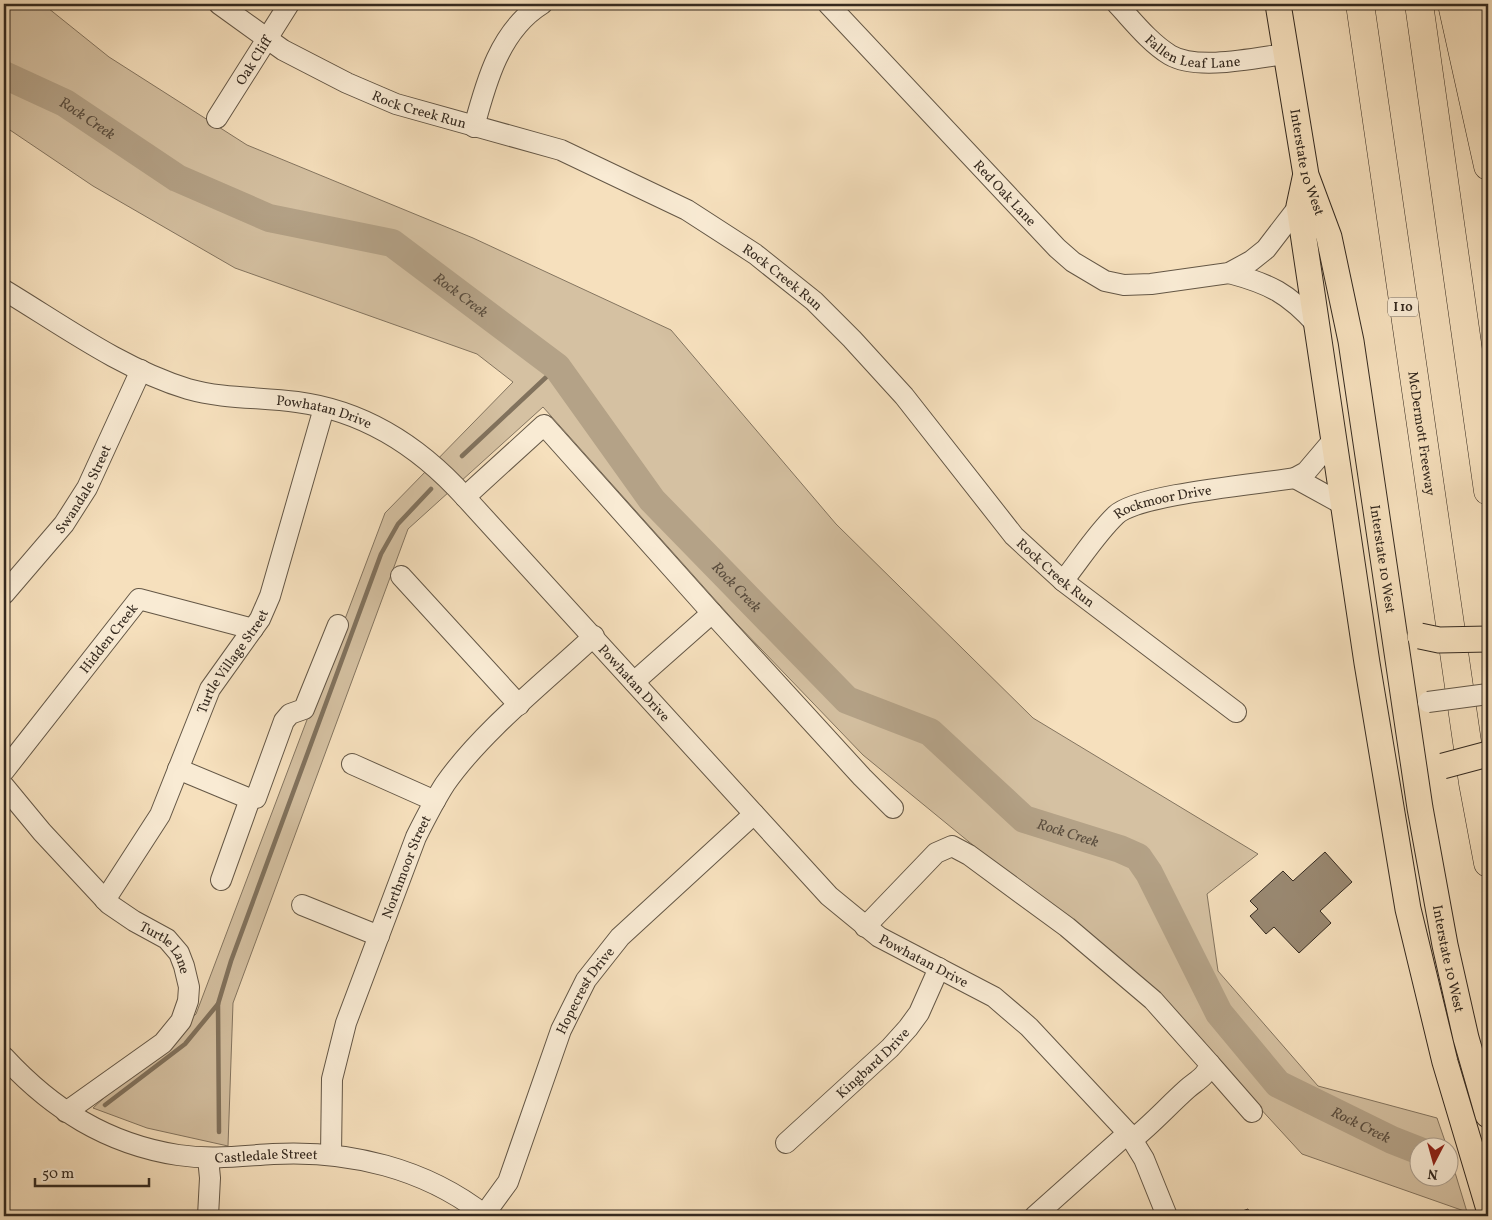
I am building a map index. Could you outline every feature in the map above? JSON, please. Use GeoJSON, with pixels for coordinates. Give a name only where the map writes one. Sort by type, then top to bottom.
{"type":"FeatureCollection","features":[{"type":"Feature","properties":{"kind":"highway","name":"McDermott Freeway"},"geometry":{"type":"LineString","coordinates":[[1360,4],[1473,783],[1488,863]]}},
{"type":"Feature","properties":{"kind":"highway"},"geometry":{"type":"LineString","coordinates":[[1419,4],[1488,491]]}},
{"type":"Feature","properties":{"kind":"highway"},"geometry":{"type":"LineString","coordinates":[[1452,4],[1488,166]]}},
{"type":"Feature","properties":{"kind":"main road","name":"Interstate 10 West"},"geometry":{"type":"LineString","coordinates":[[1278,4],[1306,175],[1328,236],[1351,341],[1390,599],[1416,704],[1420,808],[1449,964],[1466,1038],[1488,1115]]}},
{"type":"Feature","properties":{"kind":"main road"},"geometry":{"type":"LineString","coordinates":[[1469,4],[1488,153]]}},
{"type":"Feature","properties":{"kind":"main road"},"geometry":{"type":"LineString","coordinates":[[1306,175],[1299,206],[1408,910],[1448,1070],[1488,1206]]}},
{"type":"Feature","properties":{"kind":"main road"},"geometry":{"type":"LineString","coordinates":[[1390,599],[1408,628],[1420,636],[1439,640],[1488,639]]}},
{"type":"Feature","properties":{"kind":"main road"},"geometry":{"type":"LineString","coordinates":[[1420,808],[1428,783],[1443,766],[1488,754]]}},
{"type":"Feature","properties":{"kind":"street","name":"Rock Creek Run"},"geometry":{"type":"LineString","coordinates":[[219,4],[267,39],[347,83],[396,104],[561,150],[687,210],[755,254],[814,301],[852,339],[904,396],[1014,536],[1063,581],[1236,712]]}},
{"type":"Feature","properties":{"kind":"street","name":"Oak Cliff"},"geometry":{"type":"LineString","coordinates":[[216,118],[289,4]]}},
{"type":"Feature","properties":{"kind":"street"},"geometry":{"type":"LineString","coordinates":[[474,127],[485,83],[510,34],[531,11],[542,4]]}},
{"type":"Feature","properties":{"kind":"street","name":"Red Oak Lane"},"geometry":{"type":"LineString","coordinates":[[828,4],[1057,248],[1073,262],[1105,281],[1124,285],[1150,284],[1229,274],[1251,261],[1266,249],[1299,206]]}},
{"type":"Feature","properties":{"kind":"street","name":"Fallen Leaf Lane"},"geometry":{"type":"LineString","coordinates":[[1117,4],[1152,41],[1171,55],[1186,62],[1206,62],[1286,54]]}},
{"type":"Feature","properties":{"kind":"street","name":"Red Oak Lane"},"geometry":{"type":"LineString","coordinates":[[1229,274],[1276,289],[1296,302],[1316,325]]}},
{"type":"Feature","properties":{"kind":"street","name":"Powhatan Drive"},"geometry":{"type":"LineString","coordinates":[[4,290],[140,370],[188,389],[225,396],[298,402],[324,408],[379,427],[404,441],[426,457],[594,636],[829,896],[865,927],[907,954],[939,968],[994,997],[1029,1028],[1130,1136],[1144,1159],[1167,1216]]}},
{"type":"Feature","properties":{"kind":"street","name":"Swandale Street"},"geometry":{"type":"LineString","coordinates":[[4,594],[64,524],[82,496],[140,370]]}},
{"type":"Feature","properties":{"kind":"street","name":"Turtle Village Street"},"geometry":{"type":"LineString","coordinates":[[105,900],[160,815],[210,689],[219,673],[253,629],[270,596],[324,408]]}},
{"type":"Feature","properties":{"kind":"street"},"geometry":{"type":"LineString","coordinates":[[465,497],[544,425],[712,613],[862,777],[893,808]]}},
{"type":"Feature","properties":{"kind":"street"},"geometry":{"type":"LineString","coordinates":[[1295,478],[1306,472],[1334,439]]}},
{"type":"Feature","properties":{"kind":"street"},"geometry":{"type":"LineString","coordinates":[[1295,478],[1344,505]]}},
{"type":"Feature","properties":{"kind":"street","name":"Rockmoor Drive"},"geometry":{"type":"LineString","coordinates":[[1063,581],[1116,515],[1129,507],[1153,500],[1295,478]]}},
{"type":"Feature","properties":{"kind":"street"},"geometry":{"type":"LineString","coordinates":[[400,576],[519,705]]}},
{"type":"Feature","properties":{"kind":"street","name":"Hidden Creek"},"geometry":{"type":"LineString","coordinates":[[4,771],[140,599],[253,629]]}},
{"type":"Feature","properties":{"kind":"street"},"geometry":{"type":"LineString","coordinates":[[634,682],[712,613]]}},
{"type":"Feature","properties":{"kind":"street"},"geometry":{"type":"LineString","coordinates":[[178,769],[250,799],[256,798],[284,722],[290,714],[304,709],[338,625]]}},
{"type":"Feature","properties":{"kind":"street","name":"Northmoor Street"},"geometry":{"type":"LineString","coordinates":[[331,1155],[332,1079],[337,1052],[416,837],[435,801],[461,763],[519,705],[594,636]]}},
{"type":"Feature","properties":{"kind":"street"},"geometry":{"type":"LineString","coordinates":[[1416,704],[1488,694]]}},
{"type":"Feature","properties":{"kind":"street"},"geometry":{"type":"LineString","coordinates":[[352,764],[435,801]]}},
{"type":"Feature","properties":{"kind":"street","name":"Turtle Lane"},"geometry":{"type":"LineString","coordinates":[[4,786],[42,832],[105,900],[134,922],[167,939],[179,953],[189,987],[188,1001],[181,1021],[164,1043],[66,1112]]}},
{"type":"Feature","properties":{"kind":"street"},"geometry":{"type":"LineString","coordinates":[[221,880],[250,799]]}},
{"type":"Feature","properties":{"kind":"street","name":"Hopecrest Drive"},"geometry":{"type":"LineString","coordinates":[[485,1215],[508,1182],[561,1030],[586,980],[620,937],[754,814]]}},
{"type":"Feature","properties":{"kind":"street"},"geometry":{"type":"LineString","coordinates":[[865,927],[936,853],[952,846],[969,854],[1068,927],[1153,1000],[1252,1112]]}},
{"type":"Feature","properties":{"kind":"street"},"geometry":{"type":"LineString","coordinates":[[302,905],[379,936]]}},
{"type":"Feature","properties":{"kind":"street","name":"Kingbard Drive"},"geometry":{"type":"LineString","coordinates":[[786,1143],[890,1048],[908,1028],[919,1013],[939,968]]}},
{"type":"Feature","properties":{"kind":"street","name":"Castledale Street"},"geometry":{"type":"LineString","coordinates":[[4,1057],[47,1100],[94,1129],[130,1144],[179,1155],[208,1158],[238,1158],[271,1154],[331,1155],[372,1161],[405,1170],[456,1196],[485,1215]]}},
{"type":"Feature","properties":{"kind":"street"},"geometry":{"type":"LineString","coordinates":[[1035,1216],[1130,1136],[1159,1119],[1187,1089],[1207,1073],[1210,1064]]}},
{"type":"Feature","properties":{"kind":"street"},"geometry":{"type":"LineString","coordinates":[[208,1158],[210,1178],[208,1216]]}},
{"type":"Feature","properties":{"kind":"shaded area"},"geometry":{"type":"Polygon","coordinates":[[[4,4],[43,4],[109,57],[247,145],[473,238],[671,330],[836,524],[1033,718],[1258,854],[1207,894],[1218,971],[1318,1086],[1437,1118],[1444,1138],[1410,1138],[1410,1188],[1460,1188],[1467,1212],[1302,1154],[1157,996],[863,755],[736,623],[543,407],[408,529],[233,1003],[228,1146],[147,1128],[93,1108],[196,1014],[385,513],[513,382],[477,354],[235,268],[93,186],[4,126],[4,4]]]}},
{"type":"Feature","properties":{"kind":"building"},"geometry":{"type":"Polygon","coordinates":[[[1325,852],[1352,882],[1320,911],[1331,923],[1299,953],[1274,927],[1266,934],[1250,916],[1258,909],[1250,901],[1283,871],[1293,881],[1325,852]]]}},
{"type":"Feature","properties":{"kind":"building"},"geometry":{"type":"Polygon","coordinates":[[[1248,1209],[1251,1216],[1228,1216],[1248,1209]]]}},
{"type":"Feature","properties":{"kind":"waterway","name":"Rock Creek"},"geometry":{"type":"LineString","coordinates":[[4,75],[65,103],[177,178],[269,218],[392,243],[557,367],[652,500],[847,700],[930,732],[1024,819],[1120,849],[1138,857],[1149,873],[1219,1013],[1278,1084],[1410,1147]]}},
{"type":"Feature","properties":{"kind":"waterway"},"geometry":{"type":"LineString","coordinates":[[462,456],[557,367]]}},
{"type":"Feature","properties":{"kind":"waterway"},"geometry":{"type":"LineString","coordinates":[[219,1132],[218,1004],[231,961],[381,554],[398,524],[431,489]]}},
{"type":"Feature","properties":{"kind":"waterway"},"geometry":{"type":"LineString","coordinates":[[105,1105],[185,1044],[218,1004]]}}]}
